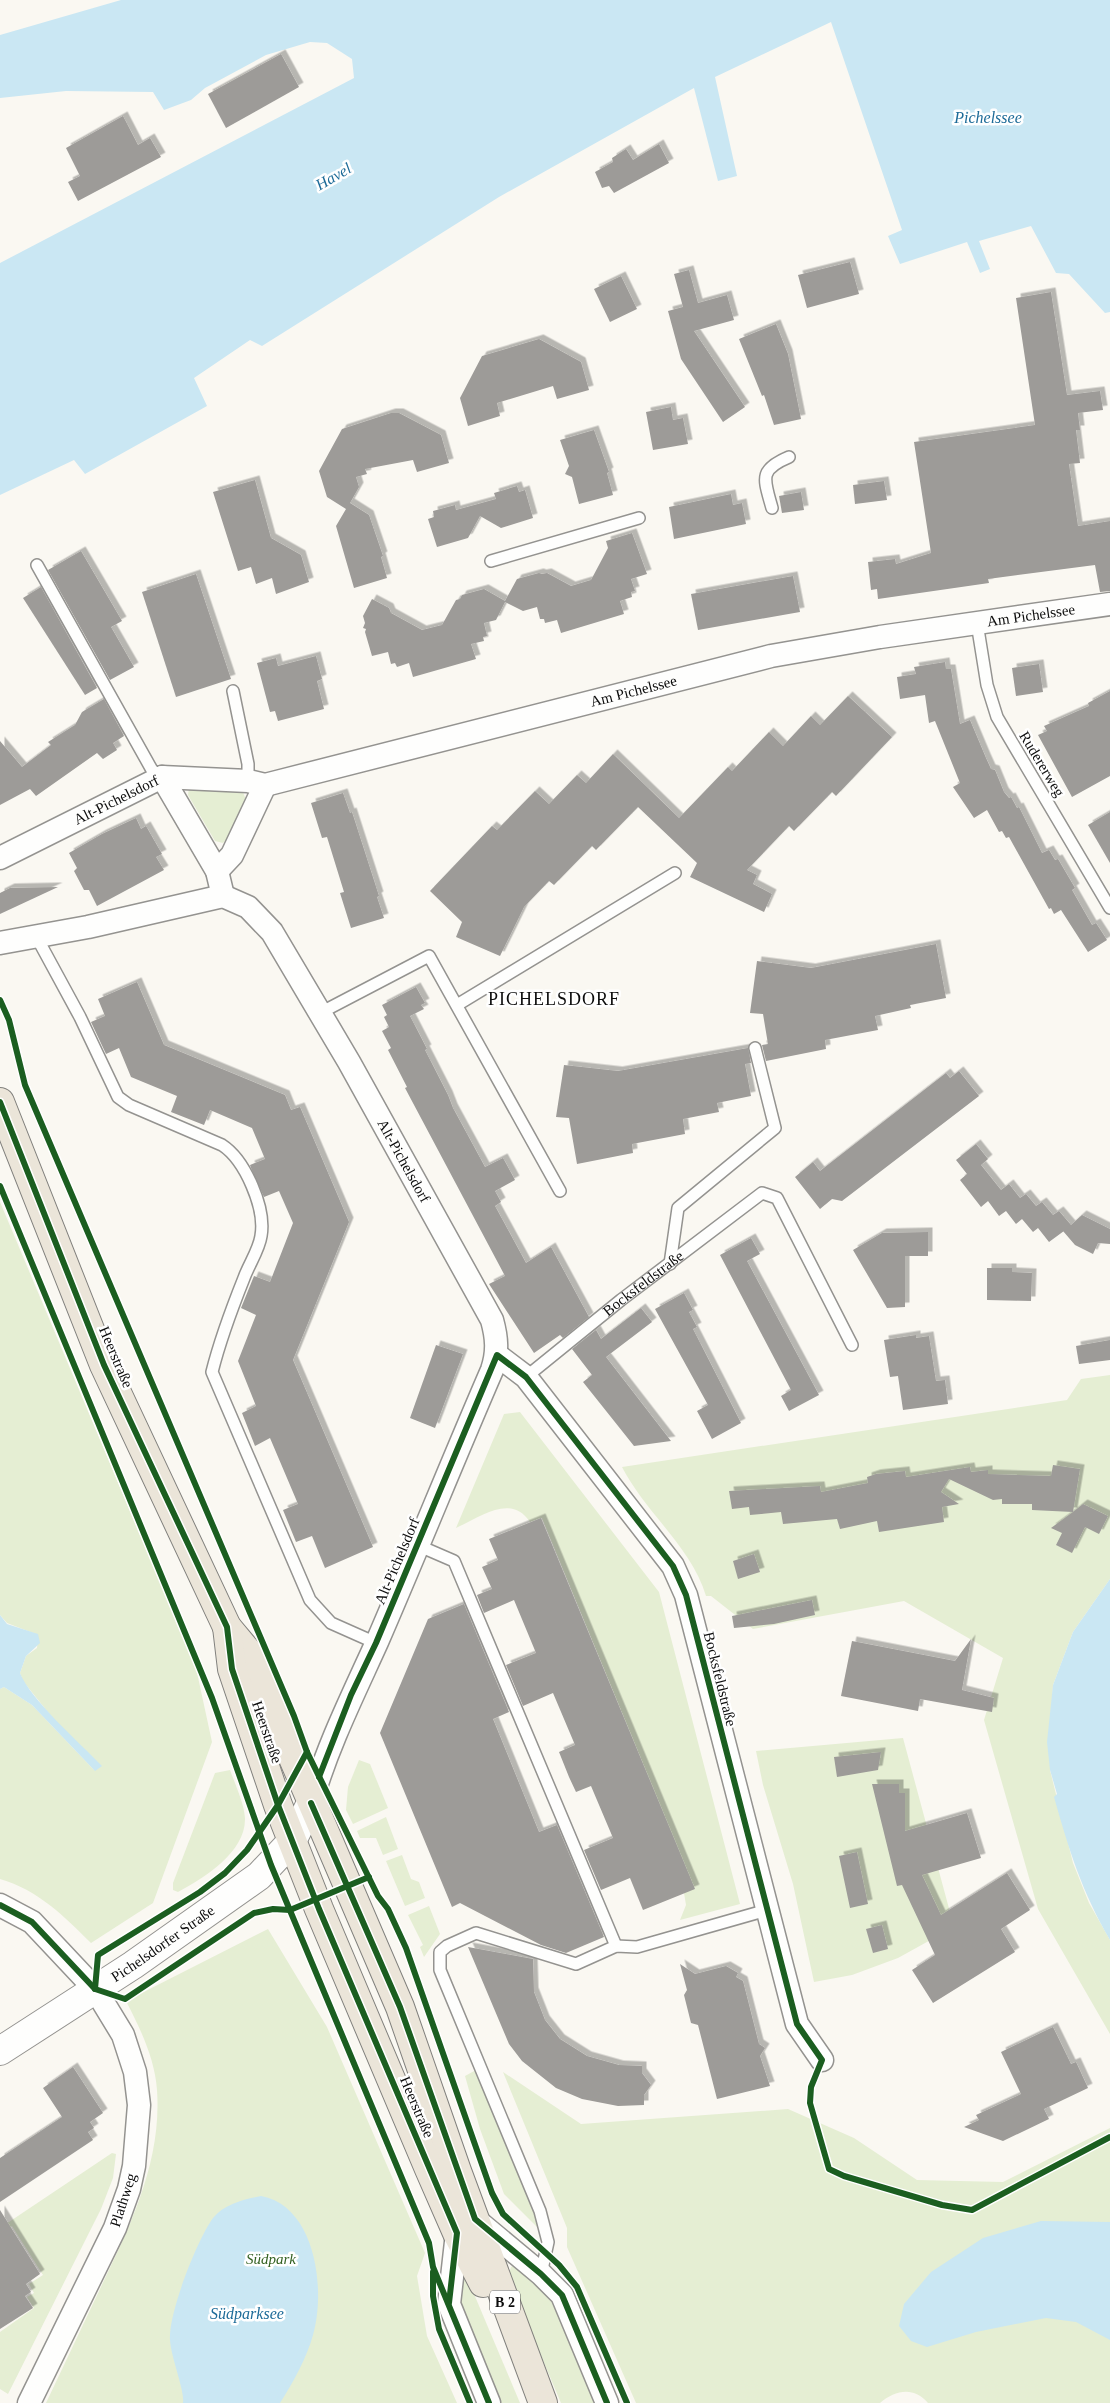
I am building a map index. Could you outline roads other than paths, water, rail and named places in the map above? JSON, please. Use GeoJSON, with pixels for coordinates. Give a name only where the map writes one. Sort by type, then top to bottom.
{"type":"FeatureCollection","features":[{"type":"Feature","properties":{"kind":"main road","name":"Heerstraße"},"geometry":{"type":"LineString","coordinates":[[0,1102],[104,1365],[227,1627],[247,1651],[402,2015],[466,2226]]}},
{"type":"Feature","properties":{"kind":"main road","name":"Heerstraße"},"geometry":{"type":"LineString","coordinates":[[227,1627],[232,1669],[292,1841],[466,2226],[539,2394]]}},
{"type":"Feature","properties":{"kind":"street","name":"Am Pichelssee"},"geometry":{"type":"LineString","coordinates":[[162,777],[257,783],[771,656],[1110,604]]}},
{"type":"Feature","properties":{"kind":"street","name":"Alt-Pichelsdorf"},"geometry":{"type":"LineString","coordinates":[[0,858],[162,777],[217,871],[223,896],[248,907],[272,932],[349,1062],[490,1316],[496,1335],[497,1355],[376,1643],[351,1694],[319,1777],[312,1803],[292,1841]]}},
{"type":"Feature","properties":{"kind":"street"},"geometry":{"type":"LineString","coordinates":[[217,871],[232,855],[257,783]]}},
{"type":"Feature","properties":{"kind":"street"},"geometry":{"type":"LineString","coordinates":[[0,943],[223,896]]}},
{"type":"Feature","properties":{"kind":"street","name":"Bocksfeldstraße"},"geometry":{"type":"LineString","coordinates":[[497,1355],[526,1377],[672,1566],[686,1596],[797,2024],[822,2060]]}},
{"type":"Feature","properties":{"kind":"street","name":"Pichelsdorfer Straße"},"geometry":{"type":"LineString","coordinates":[[0,2051],[254,1880],[271,1865],[292,1841]]}},
{"type":"Feature","properties":{"kind":"street","name":"Plathweg"},"geometry":{"type":"LineString","coordinates":[[0,1905],[32,1922],[94,1989],[123,2035],[135,2072],[139,2105],[134,2166],[129,2189],[115,2228],[29,2403]]}},
{"type":"Feature","properties":{"kind":"street","name":"Heerstraße"},"geometry":{"type":"LineString","coordinates":[[489,2403],[449,2304],[466,2226],[541,2274],[562,2295],[607,2403]]}},
{"type":"Feature","properties":{"kind":"lane"},"geometry":{"type":"LineString","coordinates":[[772,508],[766,487],[766,473],[773,464],[789,457]]}},
{"type":"Feature","properties":{"kind":"lane"},"geometry":{"type":"LineString","coordinates":[[491,561],[639,518]]}},
{"type":"Feature","properties":{"kind":"lane"},"geometry":{"type":"LineString","coordinates":[[37,565],[152,770],[162,777]]}},
{"type":"Feature","properties":{"kind":"lane","name":"Rudererweg"},"geometry":{"type":"LineString","coordinates":[[977,623],[987,685],[997,717],[1110,908]]}},
{"type":"Feature","properties":{"kind":"lane"},"geometry":{"type":"LineString","coordinates":[[233,691],[248,764],[257,783]]}},
{"type":"Feature","properties":{"kind":"lane"},"geometry":{"type":"LineString","coordinates":[[456,1005],[675,873]]}},
{"type":"Feature","properties":{"kind":"lane"},"geometry":{"type":"LineString","coordinates":[[36,936],[80,1016],[118,1097],[129,1105],[222,1145],[232,1151],[240,1161],[260,1207],[261,1237],[218,1348],[212,1372],[310,1600],[331,1623],[376,1643]]}},
{"type":"Feature","properties":{"kind":"lane"},"geometry":{"type":"LineString","coordinates":[[320,1013],[430,956],[560,1191]]}},
{"type":"Feature","properties":{"kind":"lane"},"geometry":{"type":"LineString","coordinates":[[670,1264],[678,1208],[775,1128],[754,1048]]}},
{"type":"Feature","properties":{"kind":"lane","name":"Bocksfeldstraße"},"geometry":{"type":"LineString","coordinates":[[526,1377],[621,1300],[762,1193],[777,1198],[852,1345]]}},
{"type":"Feature","properties":{"kind":"lane"},"geometry":{"type":"LineString","coordinates":[[417,1545],[454,1561],[616,1946]]}},
{"type":"Feature","properties":{"kind":"lane"},"geometry":{"type":"LineString","coordinates":[[541,2274],[548,2242],[540,2211],[440,1970],[440,1952],[447,1946],[476,1933],[576,1964],[616,1946],[637,1946],[767,1910]]}},
{"type":"Feature","properties":{"kind":"water"},"geometry":{"type":"Polygon","coordinates":[[[121,0],[1110,0],[1110,312],[1105,313],[1069,274],[1056,273],[1031,226],[979,241],[990,269],[980,273],[967,242],[900,264],[888,236],[902,230],[831,22],[715,77],[737,176],[718,181],[694,88],[499,197],[262,346],[250,340],[194,378],[207,406],[85,474],[74,460],[0,495],[0,263],[354,78],[352,59],[327,43],[310,42],[266,55],[205,88],[191,100],[164,110],[153,92],[66,91],[0,98],[0,35],[121,0]]]}},
{"type":"Feature","properties":{"kind":"water"},"geometry":{"type":"Polygon","coordinates":[[[1110,1579],[1110,1940],[1084,1888],[1065,1835],[1054,1797],[1057,1794],[1050,1770],[1047,1742],[1053,1685],[1073,1632],[1110,1579]]]}},
{"type":"Feature","properties":{"kind":"water"},"geometry":{"type":"Polygon","coordinates":[[[0,1615],[7,1624],[38,1634],[40,1643],[26,1656],[20,1673],[25,1684],[45,1708],[102,1766],[95,1771],[32,1705],[4,1687],[0,1689],[0,1615]]]}},
{"type":"Feature","properties":{"kind":"water","name":"Südparksee"},"geometry":{"type":"Polygon","coordinates":[[[261,2196],[280,2203],[294,2216],[305,2233],[313,2252],[317,2274],[317,2317],[307,2352],[295,2378],[280,2403],[183,2403],[170,2340],[174,2313],[192,2259],[206,2228],[218,2213],[229,2206],[261,2196]]]}},
{"type":"Feature","properties":{"kind":"water"},"geometry":{"type":"Polygon","coordinates":[[[1041,2221],[1110,2222],[1110,2340],[1076,2322],[1046,2318],[976,2332],[927,2347],[911,2341],[899,2326],[904,2304],[931,2272],[983,2238],[1041,2221]]]}},
{"type":"Feature","properties":{"kind":"district","name":"PICHELSDORF"},"geometry":{"type":"Point","coordinates":[554,999]}},
{"type":"Feature","properties":{"kind":"water label","name":"Pichelssee"},"geometry":{"type":"Point","coordinates":[988,117]}},
{"type":"Feature","properties":{"kind":"water label","name":"Havel"},"geometry":{"type":"Point","coordinates":[333,176]}},
{"type":"Feature","properties":{"kind":"park label","name":"Südpark"},"geometry":{"type":"Point","coordinates":[271,2259]}}]}
